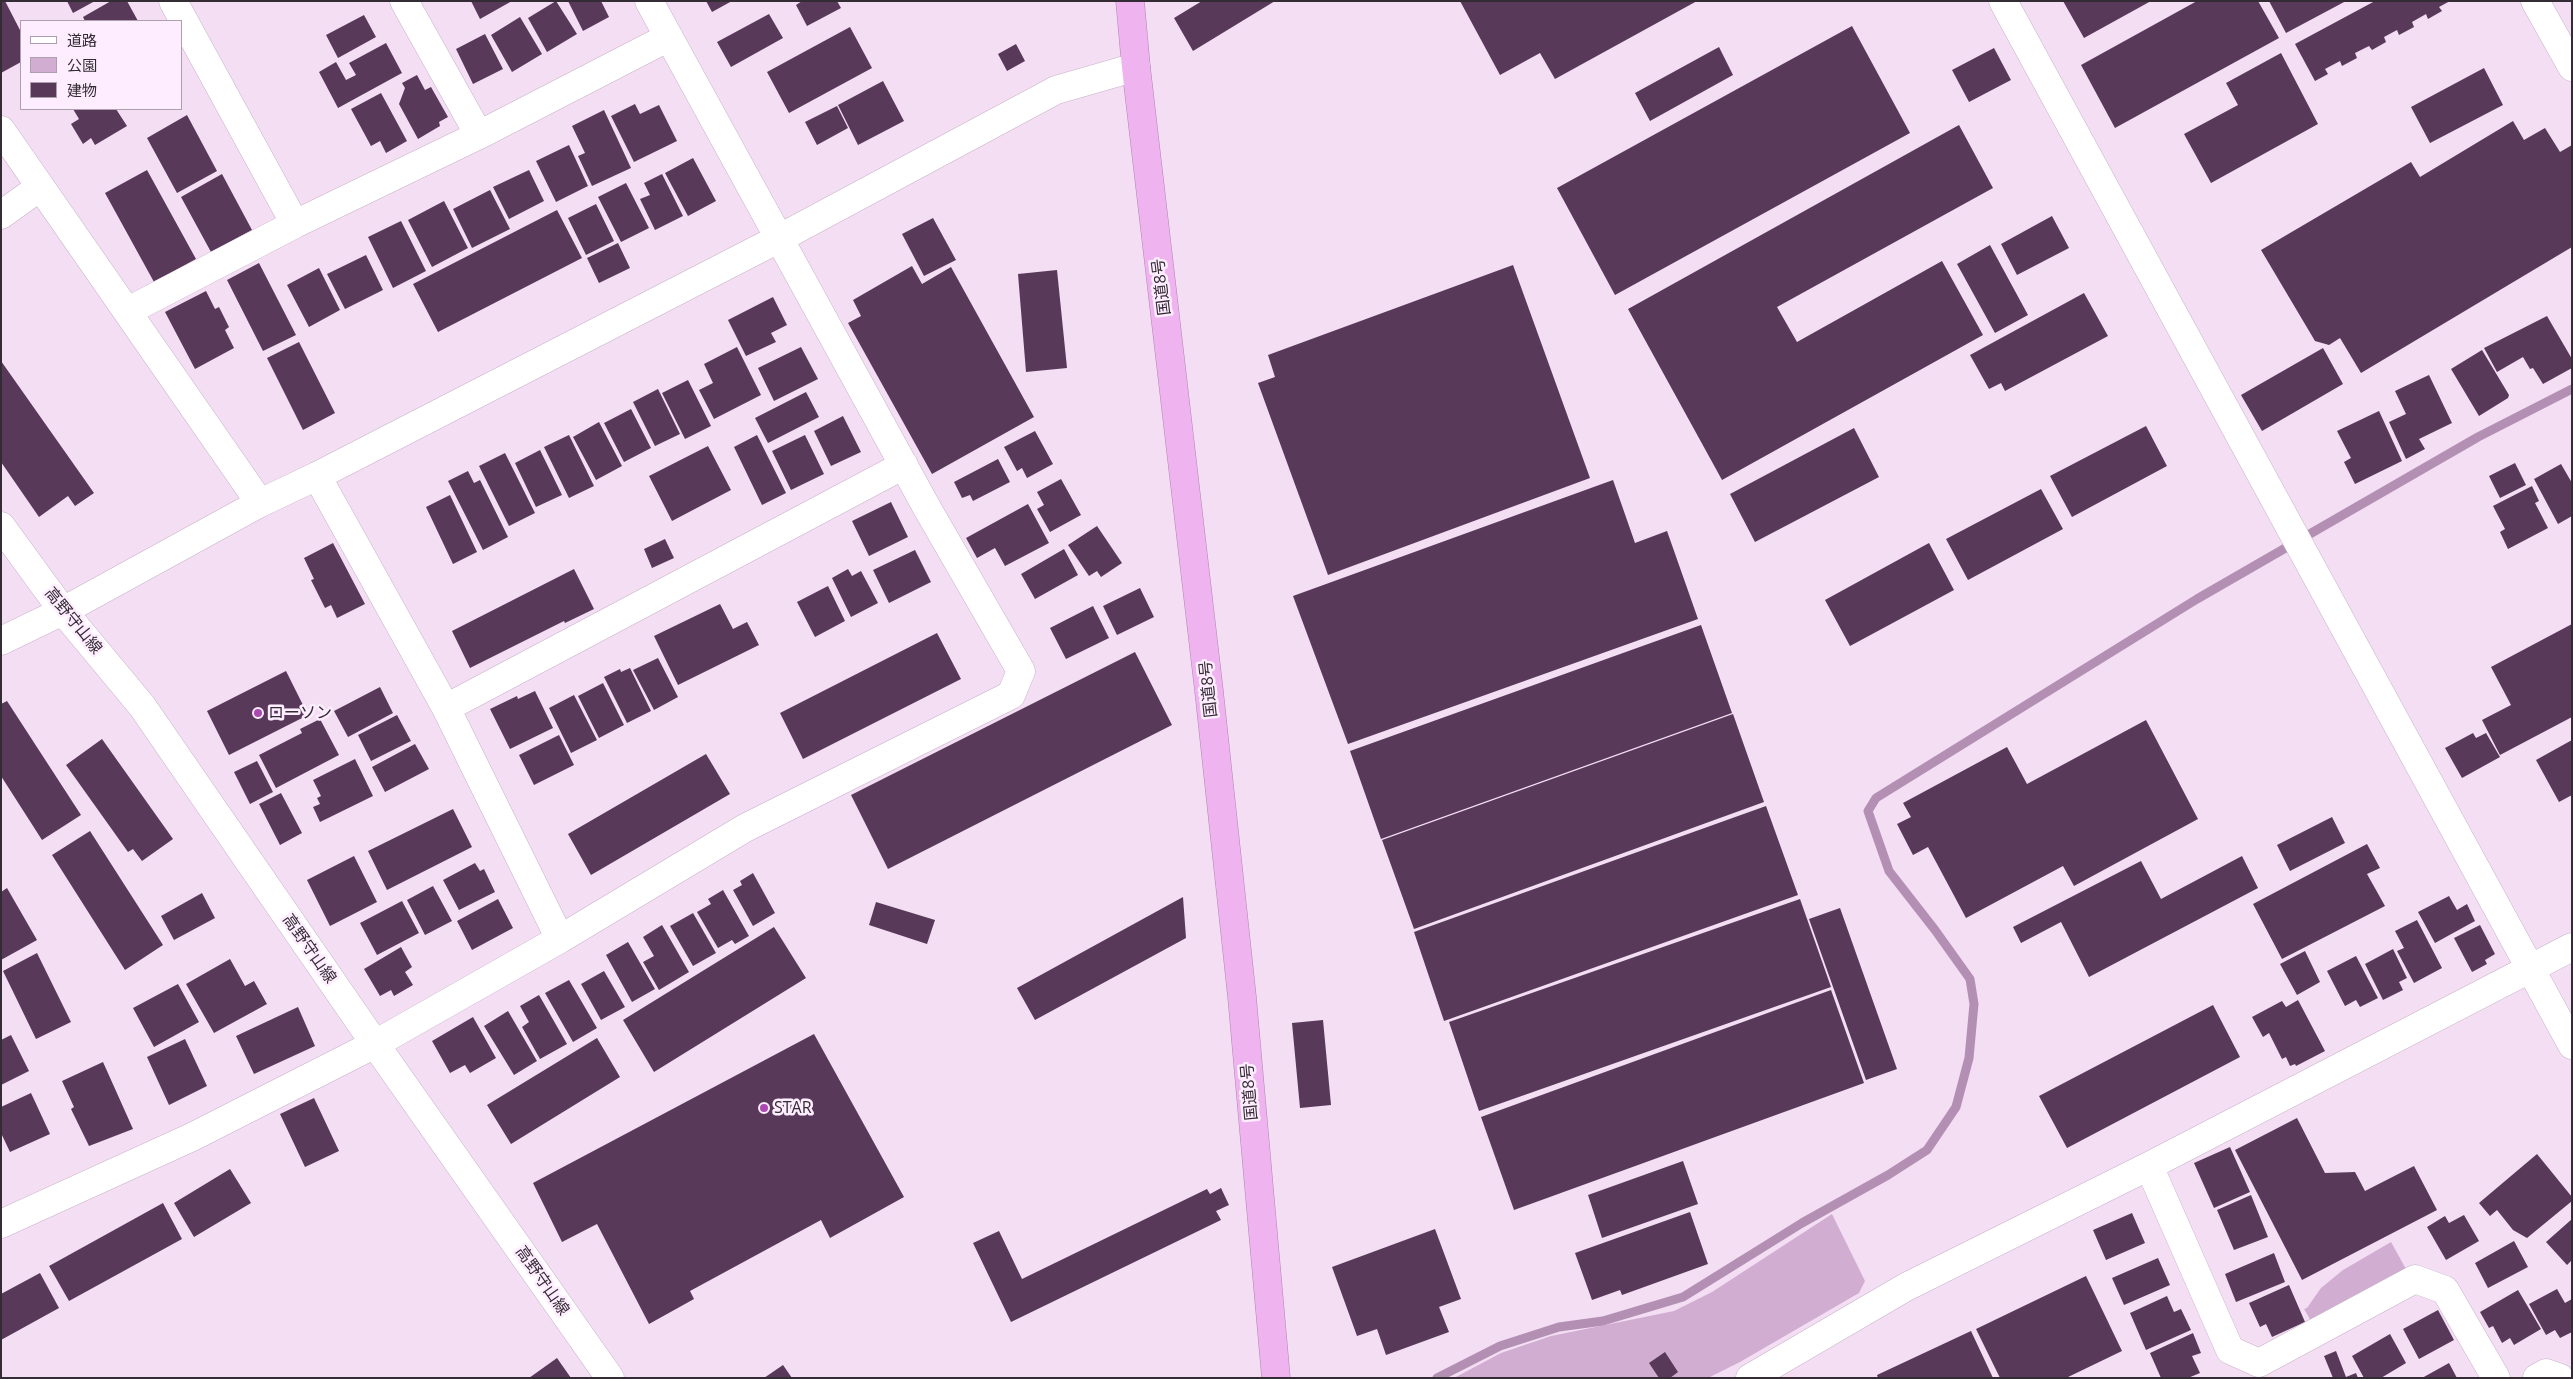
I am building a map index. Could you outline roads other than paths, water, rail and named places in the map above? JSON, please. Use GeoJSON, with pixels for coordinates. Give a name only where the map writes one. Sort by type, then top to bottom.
{"type":"FeatureCollection","features":[{"type":"Feature","properties":{"kind":"highway","name":"国道8号"},"geometry":{"type":"LineString","coordinates":[[1130,1],[1136,68],[1212,720],[1243,1006],[1276,1378]]}},
{"type":"Feature","properties":{"kind":"street"},"geometry":{"type":"LineString","coordinates":[[173,1],[294,224]]}},
{"type":"Feature","properties":{"kind":"street"},"geometry":{"type":"LineString","coordinates":[[404,1],[479,135]]}},
{"type":"Feature","properties":{"kind":"street"},"geometry":{"type":"LineString","coordinates":[[1,1224],[192,1137],[375,1044],[473,986],[560,939],[745,828],[1011,695],[1021,670],[904,465],[649,1]]}},
{"type":"Feature","properties":{"kind":"street"},"geometry":{"type":"LineString","coordinates":[[2003,1],[2289,530],[2572,1045]]}},
{"type":"Feature","properties":{"kind":"street"},"geometry":{"type":"LineString","coordinates":[[2535,1],[2572,67]]}},
{"type":"Feature","properties":{"kind":"street"},"geometry":{"type":"LineString","coordinates":[[128,312],[294,224],[479,135],[669,37]]}},
{"type":"Feature","properties":{"kind":"street"},"geometry":{"type":"LineString","coordinates":[[1,641],[63,610],[260,503],[317,476],[780,238],[1056,90],[1136,68]]}},
{"type":"Feature","properties":{"kind":"street"},"geometry":{"type":"LineString","coordinates":[[1,130],[260,503]]}},
{"type":"Feature","properties":{"kind":"street"},"geometry":{"type":"LineString","coordinates":[[1,215],[40,187]]}},
{"type":"Feature","properties":{"kind":"street"},"geometry":{"type":"LineString","coordinates":[[446,708],[904,465]]}},
{"type":"Feature","properties":{"kind":"street"},"geometry":{"type":"LineString","coordinates":[[317,476],[446,708],[560,939]]}},
{"type":"Feature","properties":{"kind":"street","name":"高野守山線"},"geometry":{"type":"LineString","coordinates":[[1,526],[63,610],[142,706],[375,1044],[610,1378]]}},
{"type":"Feature","properties":{"kind":"street"},"geometry":{"type":"LineString","coordinates":[[1750,1378],[1906,1287],[2149,1166],[2572,946]]}},
{"type":"Feature","properties":{"kind":"street"},"geometry":{"type":"LineString","coordinates":[[2149,1166],[2230,1350],[2259,1363],[2415,1278],[2445,1290],[2496,1378]]}},
{"type":"Feature","properties":{"kind":"street"},"geometry":{"type":"LineString","coordinates":[[2537,1378],[2546,1373],[2560,1378]]}},
{"type":"Feature","properties":{"kind":"waterway"},"geometry":{"type":"LineString","coordinates":[[1437,1378],[1500,1346],[1559,1327],[1603,1321],[1683,1297],[1802,1223],[1888,1175],[1927,1150],[1956,1107],[1969,1058],[1974,1004],[1970,979],[1889,871],[1868,811],[1876,798],[2197,599],[2478,437],[2572,389]]}},
{"type":"Feature","properties":{"kind":"place","name":"ローソン"},"geometry":{"type":"Point","coordinates":[258,713]}},
{"type":"Feature","properties":{"kind":"place","name":"STAR"},"geometry":{"type":"Point","coordinates":[764,1108]}}]}
